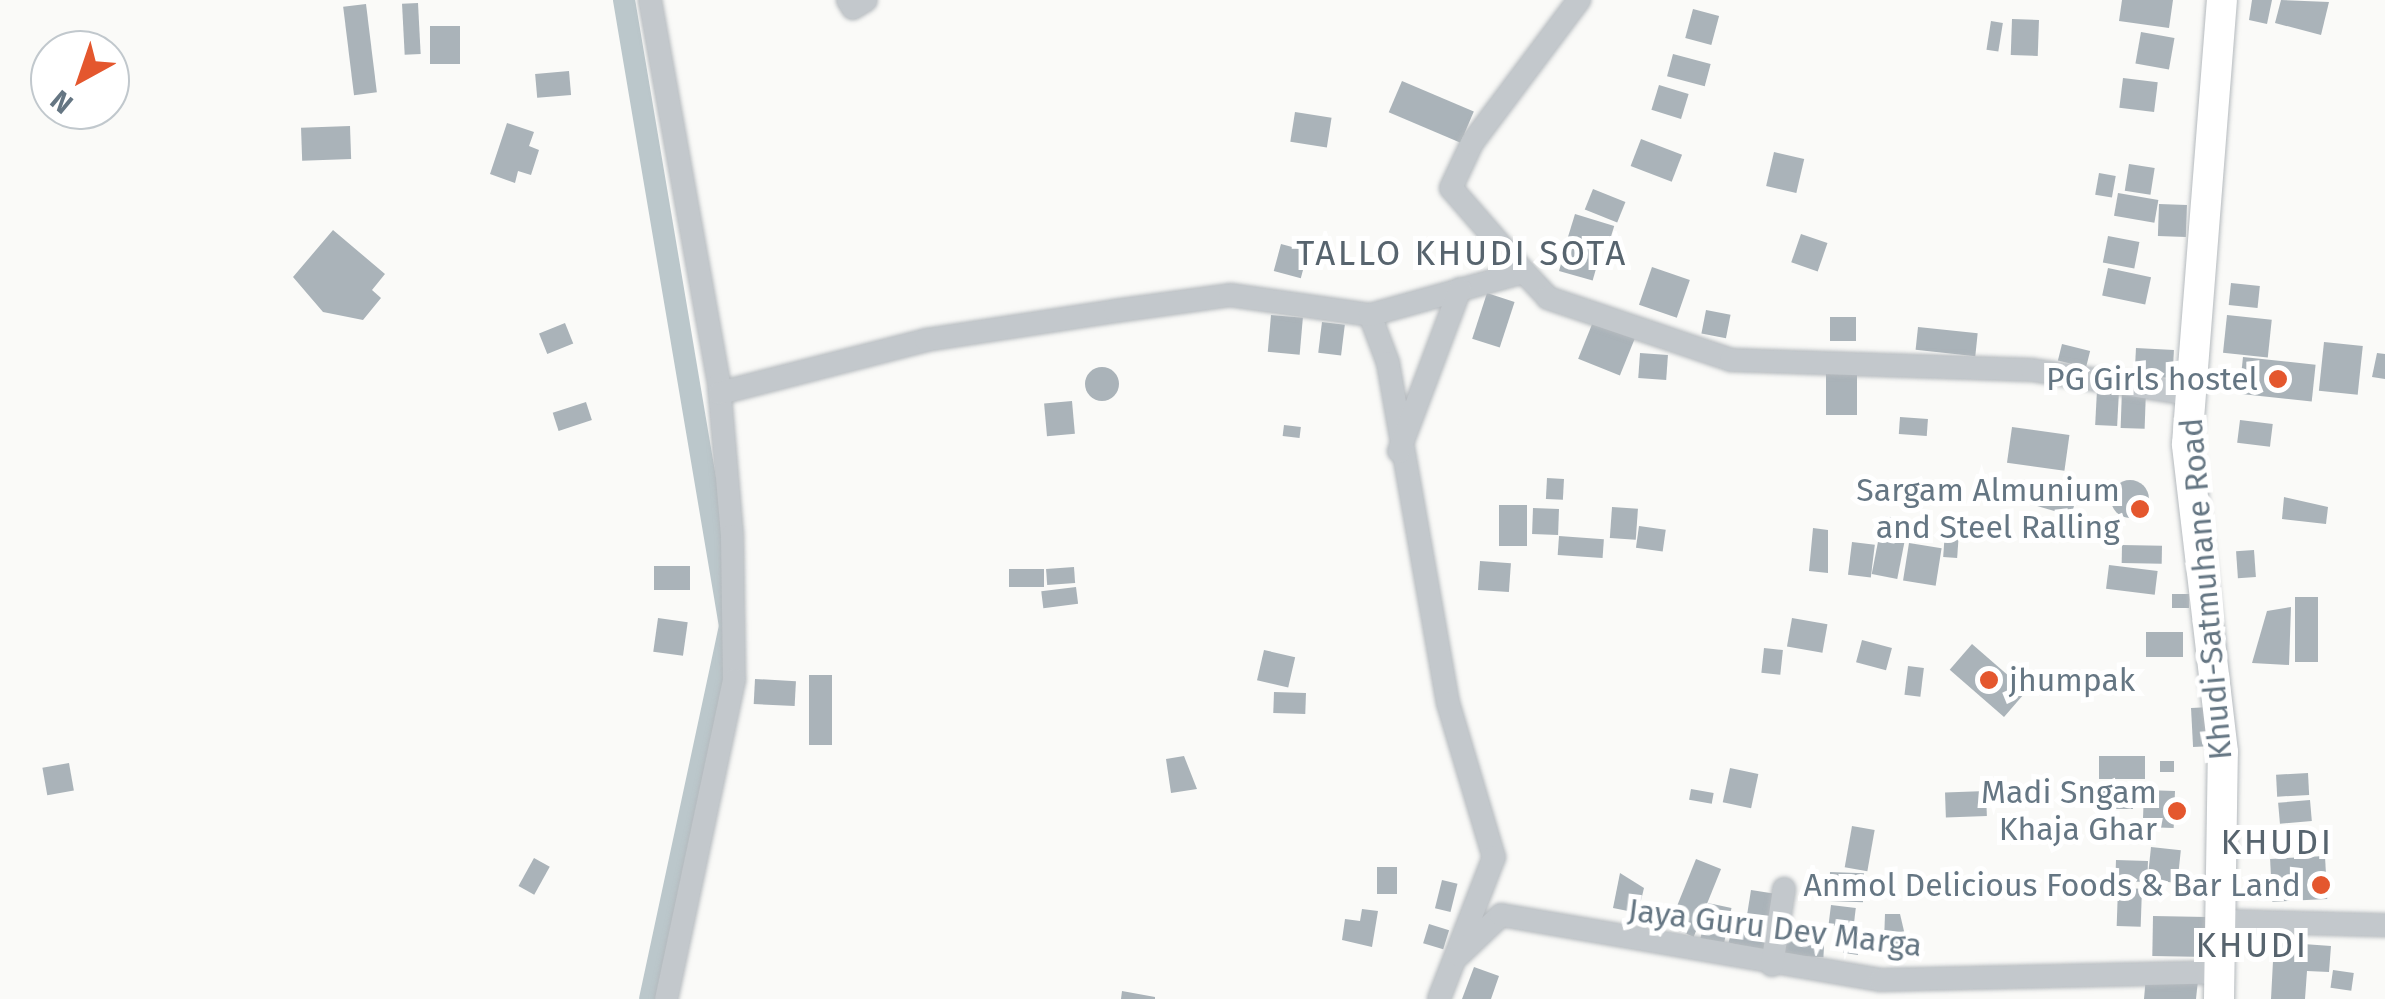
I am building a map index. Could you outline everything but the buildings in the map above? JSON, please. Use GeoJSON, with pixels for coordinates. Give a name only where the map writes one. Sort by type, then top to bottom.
{"type":"FeatureCollection","features":[{"type":"Feature","properties":{"kind":"main road","name":"Khudi-Satmuhane Road"},"geometry":{"type":"LineString","coordinates":[[2220,986],[2227,922],[2223,752],[2190,492],[2188,394],[2222,0]]}},
{"type":"Feature","properties":{"kind":"street"},"geometry":{"type":"LineString","coordinates":[[650,0],[720,393],[734,680],[666,999]]}},
{"type":"Feature","properties":{"kind":"street"},"geometry":{"type":"LineString","coordinates":[[848,0],[853,8],[866,0]]}},
{"type":"Feature","properties":{"kind":"street"},"geometry":{"type":"LineString","coordinates":[[1579,0],[1472,142],[1450,188],[1548,298],[1731,360],[2032,370],[2188,394]]}},
{"type":"Feature","properties":{"kind":"street"},"geometry":{"type":"LineString","coordinates":[[720,393],[926,340],[1230,295],[1370,316],[1524,272]]}},
{"type":"Feature","properties":{"kind":"street"},"geometry":{"type":"LineString","coordinates":[[1398,451],[1460,289]]}},
{"type":"Feature","properties":{"kind":"street"},"geometry":{"type":"LineString","coordinates":[[1370,316],[1388,363],[1398,451],[1448,702],[1494,857],[1460,955],[1439,999]]}},
{"type":"Feature","properties":{"kind":"street"},"geometry":{"type":"LineString","coordinates":[[1460,955],[1500,915],[1486,879]]}},
{"type":"Feature","properties":{"kind":"street"},"geometry":{"type":"LineString","coordinates":[[1772,965],[1784,889]]}},
{"type":"Feature","properties":{"kind":"street","name":"Jaya Guru Dev Marga"},"geometry":{"type":"LineString","coordinates":[[1500,915],[1772,965],[1966,982],[2220,986]]}},
{"type":"Feature","properties":{"kind":"street"},"geometry":{"type":"LineString","coordinates":[[2227,922],[2385,925]]}},
{"type":"Feature","properties":{"kind":"waterway"},"geometry":{"type":"LineString","coordinates":[[624,0],[730,626],[650,999]]}},
{"type":"Feature","properties":{"kind":"place","name":"PG Girls hostel"},"geometry":{"type":"Point","coordinates":[2278,379]}},
{"type":"Feature","properties":{"kind":"place","name":"Sargam Almunium and Steel Ralling"},"geometry":{"type":"Point","coordinates":[2140,509]}},
{"type":"Feature","properties":{"kind":"place","name":"jhumpak"},"geometry":{"type":"Point","coordinates":[1989,680]}},
{"type":"Feature","properties":{"kind":"place","name":"Madi Sngam Khaja Ghar"},"geometry":{"type":"Point","coordinates":[2177,811]}},
{"type":"Feature","properties":{"kind":"place","name":"Anmol Delicious Foods & Bar Land"},"geometry":{"type":"Point","coordinates":[2321,885]}},
{"type":"Feature","properties":{"kind":"district","name":"TALLO KHUDI SOTA"},"geometry":{"type":"Point","coordinates":[1462,253]}},
{"type":"Feature","properties":{"kind":"district","name":"KHUDI"},"geometry":{"type":"Point","coordinates":[2277,842]}},
{"type":"Feature","properties":{"kind":"district","name":"KHUDI"},"geometry":{"type":"Point","coordinates":[2252,945]}}]}
